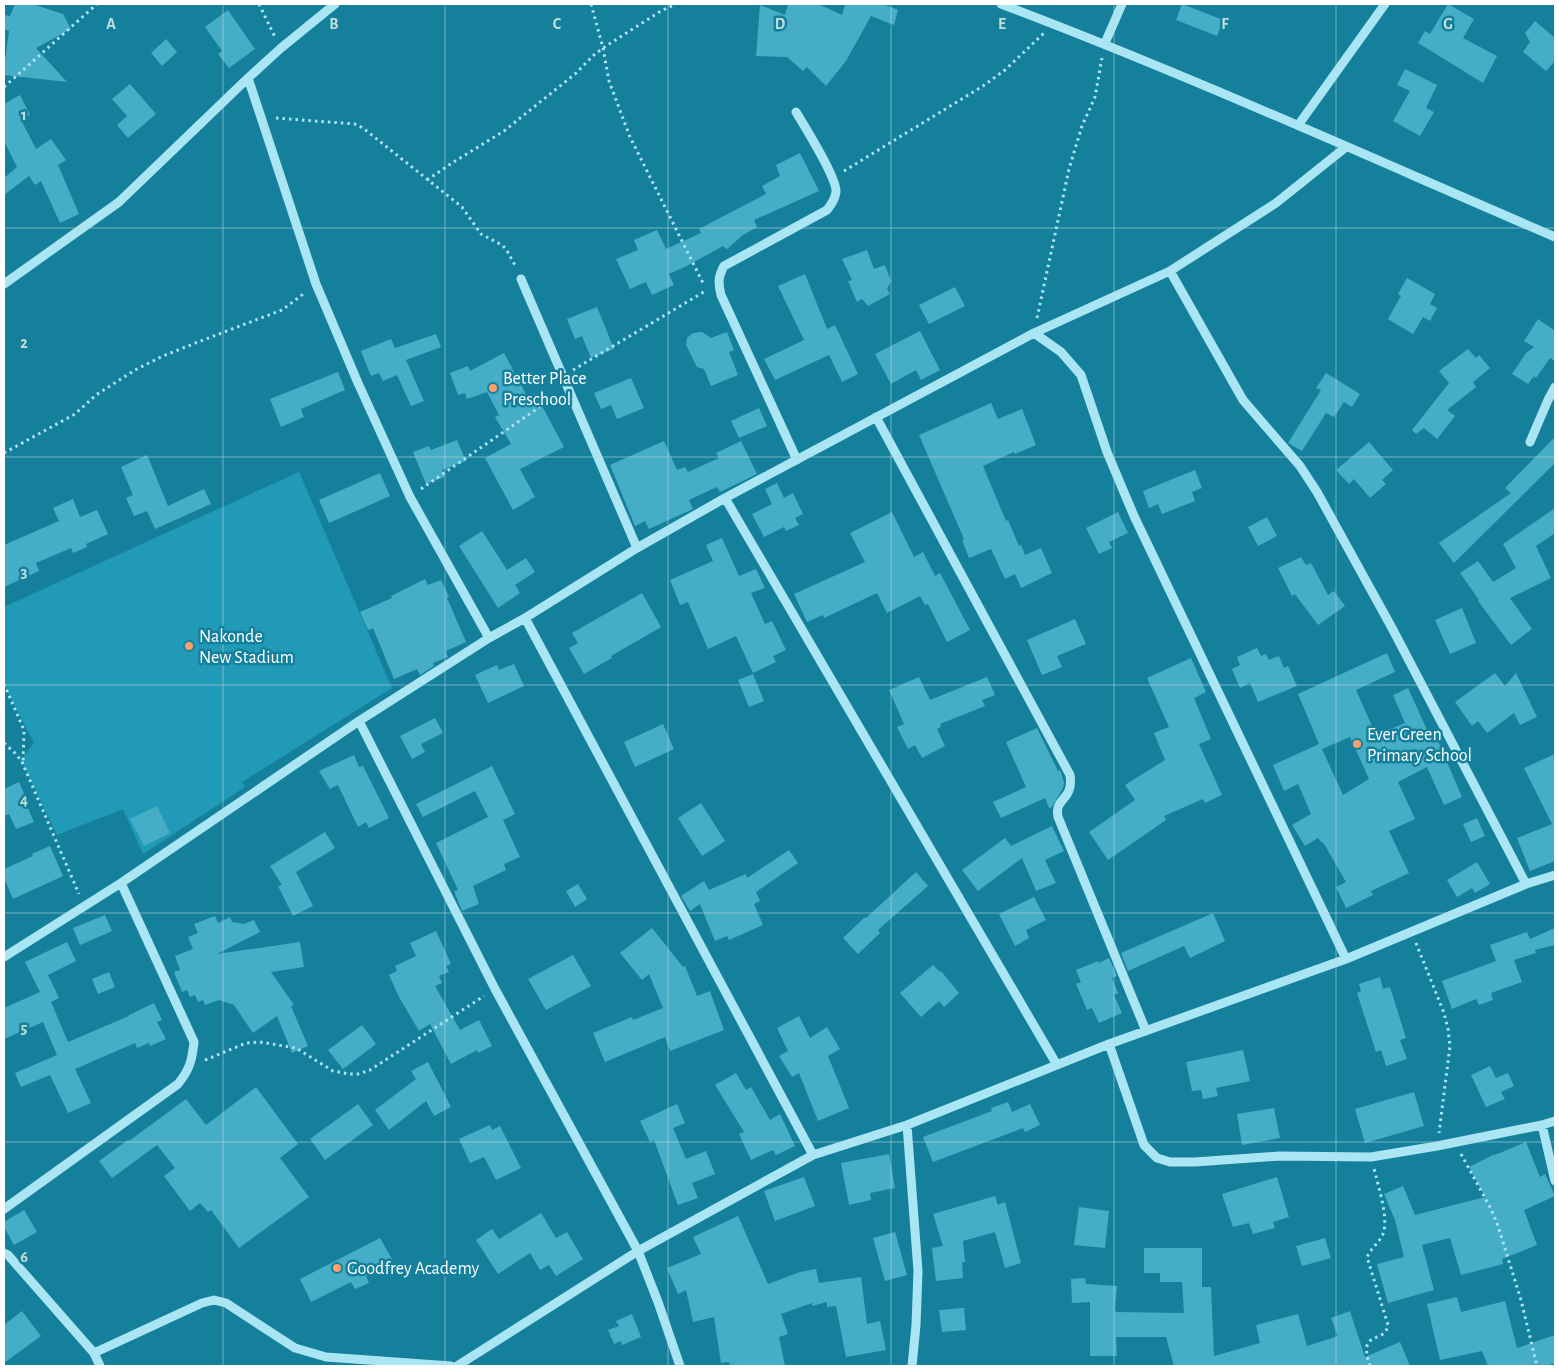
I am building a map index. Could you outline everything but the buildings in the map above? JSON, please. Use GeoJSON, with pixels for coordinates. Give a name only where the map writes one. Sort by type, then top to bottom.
{"type":"FeatureCollection","features":[{"type":"Feature","properties":{"kind":"street"},"geometry":{"type":"LineString","coordinates":[[4,284],[119,202],[248,78],[335,4]]}},
{"type":"Feature","properties":{"kind":"street"},"geometry":{"type":"LineString","coordinates":[[1001,4],[1105,43],[1299,124],[1346,147],[1555,237]]}},
{"type":"Feature","properties":{"kind":"street"},"geometry":{"type":"LineString","coordinates":[[1105,43],[1122,4]]}},
{"type":"Feature","properties":{"kind":"street"},"geometry":{"type":"LineString","coordinates":[[1299,124],[1384,4]]}},
{"type":"Feature","properties":{"kind":"street"},"geometry":{"type":"LineString","coordinates":[[248,78],[316,284],[358,384],[410,497],[489,638]]}},
{"type":"Feature","properties":{"kind":"street"},"geometry":{"type":"LineString","coordinates":[[796,112],[833,178],[836,192],[833,202],[827,210],[724,266],[719,274],[718,283],[721,295],[797,460]]}},
{"type":"Feature","properties":{"kind":"street"},"geometry":{"type":"LineString","coordinates":[[4,957],[121,883],[359,721],[489,638],[525,618],[637,548],[725,498],[1034,333],[1170,271],[1276,203],[1346,147]]}},
{"type":"Feature","properties":{"kind":"street"},"geometry":{"type":"LineString","coordinates":[[1170,271],[1243,400],[1300,466],[1317,492],[1392,628],[1526,884]]}},
{"type":"Feature","properties":{"kind":"street"},"geometry":{"type":"LineString","coordinates":[[521,279],[637,548]]}},
{"type":"Feature","properties":{"kind":"street"},"geometry":{"type":"LineString","coordinates":[[1034,333],[1062,352],[1081,375],[1107,452],[1134,516],[1346,959]]}},
{"type":"Feature","properties":{"kind":"street"},"geometry":{"type":"LineString","coordinates":[[1530,442],[1555,387]]}},
{"type":"Feature","properties":{"kind":"street"},"geometry":{"type":"LineString","coordinates":[[876,417],[1070,775],[1070,790],[1067,796],[1058,804],[1058,817],[1146,1031]]}},
{"type":"Feature","properties":{"kind":"street"},"geometry":{"type":"LineString","coordinates":[[725,498],[1057,1065]]}},
{"type":"Feature","properties":{"kind":"street"},"geometry":{"type":"LineString","coordinates":[[525,618],[813,1155]]}},
{"type":"Feature","properties":{"kind":"street"},"geometry":{"type":"LineString","coordinates":[[359,721],[495,989],[638,1251],[658,1302],[679,1366]]}},
{"type":"Feature","properties":{"kind":"street"},"geometry":{"type":"LineString","coordinates":[[463,1365],[638,1251],[813,1155],[907,1125],[1109,1044],[1346,959],[1526,884],[1555,875]]}},
{"type":"Feature","properties":{"kind":"street"},"geometry":{"type":"LineString","coordinates":[[4,1209],[178,1084],[188,1073],[193,1057],[194,1042],[121,883]]}},
{"type":"Feature","properties":{"kind":"street"},"geometry":{"type":"LineString","coordinates":[[1109,1044],[1144,1146],[1157,1158],[1170,1162],[1279,1156],[1371,1156],[1437,1146],[1555,1121]]}},
{"type":"Feature","properties":{"kind":"street"},"geometry":{"type":"LineString","coordinates":[[907,1125],[918,1271],[912,1366]]}},
{"type":"Feature","properties":{"kind":"street"},"geometry":{"type":"LineString","coordinates":[[1542,1125],[1555,1181]]}},
{"type":"Feature","properties":{"kind":"street"},"geometry":{"type":"LineString","coordinates":[[4,1253],[8,1255],[94,1353],[100,1366]]}},
{"type":"Feature","properties":{"kind":"street"},"geometry":{"type":"LineString","coordinates":[[94,1353],[202,1303],[214,1300],[226,1303],[295,1348],[310,1353],[326,1357],[451,1366]]}},
{"type":"Feature","properties":{"kind":"path"},"geometry":{"type":"LineString","coordinates":[[4,87],[97,4]]}},
{"type":"Feature","properties":{"kind":"path"},"geometry":{"type":"LineString","coordinates":[[259,4],[281,48]]}},
{"type":"Feature","properties":{"kind":"path"},"geometry":{"type":"LineString","coordinates":[[591,4],[603,48],[609,81],[630,137],[707,290]]}},
{"type":"Feature","properties":{"kind":"path"},"geometry":{"type":"LineString","coordinates":[[427,180],[504,131],[603,48],[661,11],[676,4]]}},
{"type":"Feature","properties":{"kind":"path"},"geometry":{"type":"LineString","coordinates":[[833,178],[983,86],[1005,70],[1054,24]]}},
{"type":"Feature","properties":{"kind":"path"},"geometry":{"type":"LineString","coordinates":[[1034,333],[1068,169],[1082,126],[1095,97],[1105,43]]}},
{"type":"Feature","properties":{"kind":"path"},"geometry":{"type":"LineString","coordinates":[[261,116],[355,124],[370,133],[462,207],[481,234],[502,245],[512,257],[521,279]]}},
{"type":"Feature","properties":{"kind":"path"},"geometry":{"type":"LineString","coordinates":[[563,376],[718,283]]}},
{"type":"Feature","properties":{"kind":"path"},"geometry":{"type":"LineString","coordinates":[[4,453],[76,414],[96,395],[135,370],[181,349],[282,310],[316,284]]}},
{"type":"Feature","properties":{"kind":"path"},"geometry":{"type":"LineString","coordinates":[[410,497],[568,387]]}},
{"type":"Feature","properties":{"kind":"path"},"geometry":{"type":"LineString","coordinates":[[4,684],[24,730],[22,762]]}},
{"type":"Feature","properties":{"kind":"path"},"geometry":{"type":"LineString","coordinates":[[4,743],[22,762],[84,906]]}},
{"type":"Feature","properties":{"kind":"path"},"geometry":{"type":"LineString","coordinates":[[1411,932],[1444,1013],[1448,1029],[1450,1046],[1437,1146]]}},
{"type":"Feature","properties":{"kind":"path"},"geometry":{"type":"LineString","coordinates":[[190,1066],[246,1043],[260,1042],[296,1048],[333,1071],[358,1074],[370,1070],[495,989]]}},
{"type":"Feature","properties":{"kind":"path"},"geometry":{"type":"LineString","coordinates":[[1455,1142],[1491,1209],[1498,1226],[1521,1300],[1537,1366]]}},
{"type":"Feature","properties":{"kind":"path"},"geometry":{"type":"LineString","coordinates":[[1370,1366],[1366,1356],[1367,1344],[1371,1339],[1383,1334],[1388,1325],[1367,1257],[1383,1234],[1386,1221],[1371,1156]]}},
{"type":"Feature","properties":{"kind":"shaded area","name":"Nakonde New Stadium"},"geometry":{"type":"Polygon","coordinates":[[[299,472],[392,688],[242,782],[245,787],[143,854],[123,809],[57,835],[21,760],[34,743],[4,685],[4,607],[299,472]]]}},
{"type":"Feature","properties":{"kind":"place","name":"Better Place Preschool"},"geometry":{"type":"Point","coordinates":[493,388]}},
{"type":"Feature","properties":{"kind":"place","name":"Nakonde New Stadium"},"geometry":{"type":"Point","coordinates":[189,646]}},
{"type":"Feature","properties":{"kind":"place","name":"Ever Green Primary School"},"geometry":{"type":"Point","coordinates":[1357,744]}},
{"type":"Feature","properties":{"kind":"place","name":"Goodfrey Academy"},"geometry":{"type":"Point","coordinates":[337,1268]}}]}
